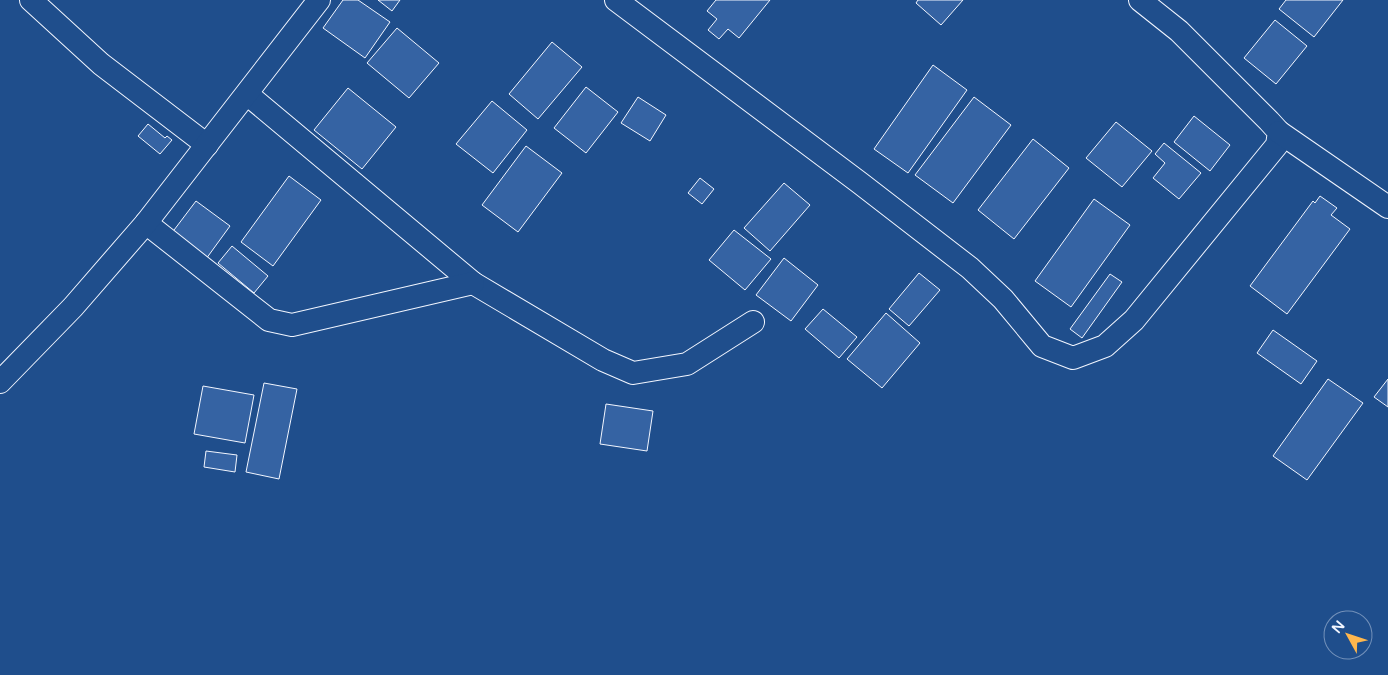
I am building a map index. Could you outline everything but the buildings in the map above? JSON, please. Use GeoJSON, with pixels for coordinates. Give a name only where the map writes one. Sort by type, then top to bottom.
{"type":"FeatureCollection","features":[{"type":"Feature","properties":{"kind":"street"},"geometry":{"type":"LineString","coordinates":[[31,0],[101,64],[207,145]]}},
{"type":"Feature","properties":{"kind":"street"},"geometry":{"type":"LineString","coordinates":[[0,382],[73,307],[146,223],[319,0]]}},
{"type":"Feature","properties":{"kind":"street"},"geometry":{"type":"LineString","coordinates":[[616,0],[970,268],[1003,300],[1042,346],[1073,358],[1105,346],[1134,320],[1277,145],[1279,132]]}},
{"type":"Feature","properties":{"kind":"street"},"geometry":{"type":"LineString","coordinates":[[1140,0],[1178,31],[1279,132],[1388,207]]}},
{"type":"Feature","properties":{"kind":"street"},"geometry":{"type":"LineString","coordinates":[[247,94],[473,283],[603,360],[633,373],[688,364],[753,322]]}},
{"type":"Feature","properties":{"kind":"street"},"geometry":{"type":"LineString","coordinates":[[146,223],[269,320],[292,325],[473,283]]}}]}
